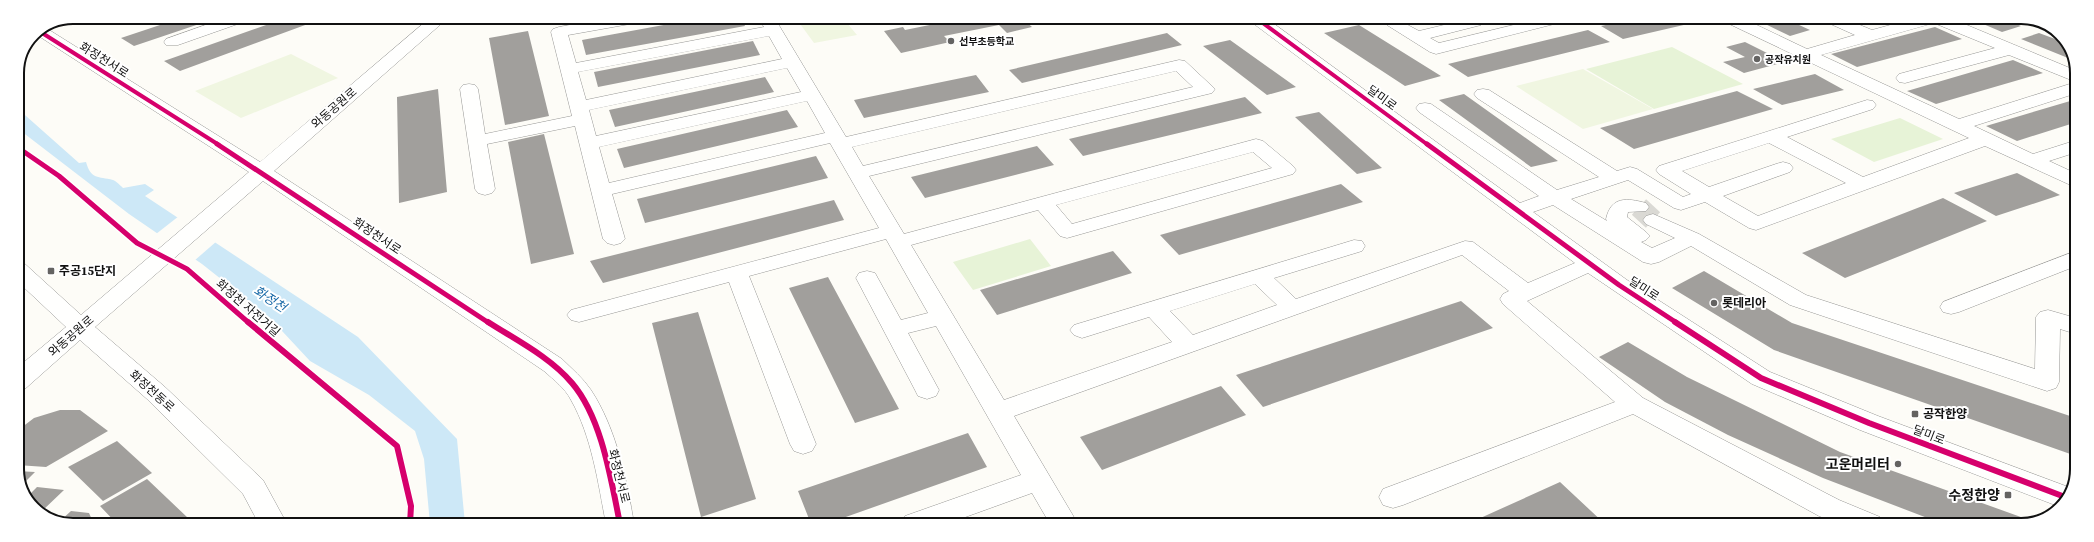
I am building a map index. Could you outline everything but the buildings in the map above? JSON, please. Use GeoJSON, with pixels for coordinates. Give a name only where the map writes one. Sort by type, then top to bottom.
{"type":"FeatureCollection","features":[{"type":"Feature","properties":{"kind":"street"},"geometry":{"type":"LineString","coordinates":[[172,42],[224,24]]}},
{"type":"Feature","properties":{"kind":"street","name":"와동공원로"},"geometry":{"type":"LineString","coordinates":[[24,376],[433,24]]}},
{"type":"Feature","properties":{"kind":"street"},"geometry":{"type":"LineString","coordinates":[[603,24],[559,32],[614,239]]}},
{"type":"Feature","properties":{"kind":"street"},"geometry":{"type":"LineString","coordinates":[[569,69],[765,24]]}},
{"type":"Feature","properties":{"kind":"street"},"geometry":{"type":"LineString","coordinates":[[770,24],[1060,518]]}},
{"type":"Feature","properties":{"kind":"street","name":"달미로"},"geometry":{"type":"LineString","coordinates":[[1264,24],[1619,285],[1761,378],[1869,423],[2061,496]]}},
{"type":"Feature","properties":{"kind":"street"},"geometry":{"type":"LineString","coordinates":[[1396,24],[1436,49],[1536,24]]}},
{"type":"Feature","properties":{"kind":"street"},"geometry":{"type":"LineString","coordinates":[[1416,36],[1467,24]]}},
{"type":"Feature","properties":{"kind":"street"},"geometry":{"type":"LineString","coordinates":[[1742,24],[2070,179]]}},
{"type":"Feature","properties":{"kind":"street"},"geometry":{"type":"LineString","coordinates":[[1844,24],[1871,36]]}},
{"type":"Feature","properties":{"kind":"street"},"geometry":{"type":"LineString","coordinates":[[1806,54],[1914,24]]}},
{"type":"Feature","properties":{"kind":"street"},"geometry":{"type":"LineString","coordinates":[[1950,24],[2070,74]]}},
{"type":"Feature","properties":{"kind":"street","name":"화정천서로"},"geometry":{"type":"LineString","coordinates":[[44,34],[262,172],[552,365],[574,384],[590,411],[611,481],[619,518]]}},
{"type":"Feature","properties":{"kind":"street"},"geometry":{"type":"LineString","coordinates":[[1905,78],[2011,49]]}},
{"type":"Feature","properties":{"kind":"street"},"geometry":{"type":"LineString","coordinates":[[477,141],[581,113],[792,62]]}},
{"type":"Feature","properties":{"kind":"street"},"geometry":{"type":"LineString","coordinates":[[601,191],[1065,92],[1179,65],[1206,89],[857,173]]}},
{"type":"Feature","properties":{"kind":"street"},"geometry":{"type":"LineString","coordinates":[[469,88],[485,189]]}},
{"type":"Feature","properties":{"kind":"street"},"geometry":{"type":"LineString","coordinates":[[1956,126],[2070,89]]}},
{"type":"Feature","properties":{"kind":"street"},"geometry":{"type":"LineString","coordinates":[[1065,92],[1092,116]]}},
{"type":"Feature","properties":{"kind":"street"},"geometry":{"type":"LineString","coordinates":[[1483,94],[1615,178]]}},
{"type":"Feature","properties":{"kind":"street"},"geometry":{"type":"LineString","coordinates":[[589,143],[812,95]]}},
{"type":"Feature","properties":{"kind":"street"},"geometry":{"type":"LineString","coordinates":[[1867,105],[1666,170],[1756,224],[1985,139]]}},
{"type":"Feature","properties":{"kind":"street"},"geometry":{"type":"LineString","coordinates":[[1425,108],[1555,198],[1651,257],[1692,238]]}},
{"type":"Feature","properties":{"kind":"street"},"geometry":{"type":"LineString","coordinates":[[1771,136],[1862,184]]}},
{"type":"Feature","properties":{"kind":"street"},"geometry":{"type":"LineString","coordinates":[[579,315],[736,272],[1042,202],[1256,145],[1286,170],[1067,232],[1042,202]]}},
{"type":"Feature","properties":{"kind":"street"},"geometry":{"type":"LineString","coordinates":[[2032,161],[2070,148]]}},
{"type":"Feature","properties":{"kind":"street"},"geometry":{"type":"LineString","coordinates":[[1518,210],[1630,173],[1681,204],[1783,168]]}},
{"type":"Feature","properties":{"kind":"street"},"geometry":{"type":"LineString","coordinates":[[1152,173],[1181,199]]}},
{"type":"Feature","properties":{"kind":"street"},"geometry":{"type":"LineString","coordinates":[[1662,252],[1616,219],[1618,210],[1622,206],[1646,213],[1798,300],[2047,382],[2048,317],[2070,324]]}},
{"type":"Feature","properties":{"kind":"street"},"geometry":{"type":"LineString","coordinates":[[1082,330],[1354,246]]}},
{"type":"Feature","properties":{"kind":"street"},"geometry":{"type":"LineString","coordinates":[[998,412],[1465,247],[1526,293]]}},
{"type":"Feature","properties":{"kind":"street"},"geometry":{"type":"LineString","coordinates":[[1951,307],[2070,260]]}},
{"type":"Feature","properties":{"kind":"street"},"geometry":{"type":"LineString","coordinates":[[1590,264],[1511,299],[1634,404],[1829,508],[1853,518]]}},
{"type":"Feature","properties":{"kind":"street"},"geometry":{"type":"LineString","coordinates":[[736,272],[804,444]]}},
{"type":"Feature","properties":{"kind":"street","name":"화정천동로"},"geometry":{"type":"LineString","coordinates":[[24,275],[81,328],[156,393],[253,486],[269,518]]}},
{"type":"Feature","properties":{"kind":"street"},"geometry":{"type":"LineString","coordinates":[[1259,276],[1293,308]]}},
{"type":"Feature","properties":{"kind":"street"},"geometry":{"type":"LineString","coordinates":[[867,278],[927,390]]}},
{"type":"Feature","properties":{"kind":"street"},"geometry":{"type":"LineString","coordinates":[[1154,308],[1189,345]]}},
{"type":"Feature","properties":{"kind":"street"},"geometry":{"type":"LineString","coordinates":[[895,329],[942,317]]}},
{"type":"Feature","properties":{"kind":"street"},"geometry":{"type":"LineString","coordinates":[[1393,497],[1634,404]]}},
{"type":"Feature","properties":{"kind":"street"},"geometry":{"type":"LineString","coordinates":[[933,518],[1038,480]]}},
{"type":"Feature","properties":{"kind":"green space"},"geometry":{"type":"Polygon","coordinates":[[[800,24],[848,24],[857,35],[814,43],[800,24]]]}},
{"type":"Feature","properties":{"kind":"green space"},"geometry":{"type":"Polygon","coordinates":[[[1672,47],[1743,84],[1654,109],[1586,69],[1672,47]]]}},
{"type":"Feature","properties":{"kind":"green space"},"geometry":{"type":"Polygon","coordinates":[[[291,54],[338,78],[241,118],[195,91],[291,54]]]}},
{"type":"Feature","properties":{"kind":"green space"},"geometry":{"type":"Polygon","coordinates":[[[1583,69],[1653,109],[1583,129],[1516,86],[1583,69]]]}},
{"type":"Feature","properties":{"kind":"green space"},"geometry":{"type":"Polygon","coordinates":[[[1900,118],[1943,139],[1874,162],[1831,139],[1900,118]]]}},
{"type":"Feature","properties":{"kind":"green space"},"geometry":{"type":"Polygon","coordinates":[[[1030,239],[1051,266],[973,290],[953,262],[1030,239]]]}},
{"type":"Feature","properties":{"kind":"water","name":"화정천"},"geometry":{"type":"Polygon","coordinates":[[[24,114],[79,163],[86,162],[90,172],[93,175],[114,181],[123,188],[145,184],[154,190],[145,196],[358,337],[457,439],[464,518],[429,518],[424,459],[415,431],[369,395],[310,361],[269,317],[202,264],[129,214],[24,133],[24,114]]]}},
{"type":"Feature","properties":{"kind":"pier"},"geometry":{"type":"Polygon","coordinates":[[[179,216],[217,241],[194,261],[156,234],[179,216]]]}},
{"type":"Feature","properties":{"kind":"tunnel"},"geometry":{"type":"LineString","coordinates":[[1639,207],[1653,220]]}},
{"type":"Feature","properties":{"kind":"cycle path"},"geometry":{"type":"LineString","coordinates":[[1264,24],[1619,285],[1761,378],[1869,423],[2061,496]]}},
{"type":"Feature","properties":{"kind":"cycle path"},"geometry":{"type":"LineString","coordinates":[[44,34],[262,172],[553,365],[573,384],[582,396],[590,412],[609,471],[619,518]]}},
{"type":"Feature","properties":{"kind":"cycle path","name":"화정천 자전거길"},"geometry":{"type":"LineString","coordinates":[[24,152],[59,176],[137,243],[187,269],[305,371],[397,446],[411,506],[410,518]]}},
{"type":"Feature","properties":{"kind":"place","name":"선부초등학교"},"geometry":{"type":"Point","coordinates":[951,41]}},
{"type":"Feature","properties":{"kind":"place","name":"공작유치원"},"geometry":{"type":"Point","coordinates":[1757,59]}},
{"type":"Feature","properties":{"kind":"place","name":"주공15단지"},"geometry":{"type":"Point","coordinates":[51,271]}},
{"type":"Feature","properties":{"kind":"place","name":"롯데리아"},"geometry":{"type":"Point","coordinates":[1714,303]}},
{"type":"Feature","properties":{"kind":"place","name":"공작한양"},"geometry":{"type":"Point","coordinates":[1915,414]}},
{"type":"Feature","properties":{"kind":"place","name":"고운머리터"},"geometry":{"type":"Point","coordinates":[1898,464]}},
{"type":"Feature","properties":{"kind":"place","name":"수정한양"},"geometry":{"type":"Point","coordinates":[2008,495]}}]}
